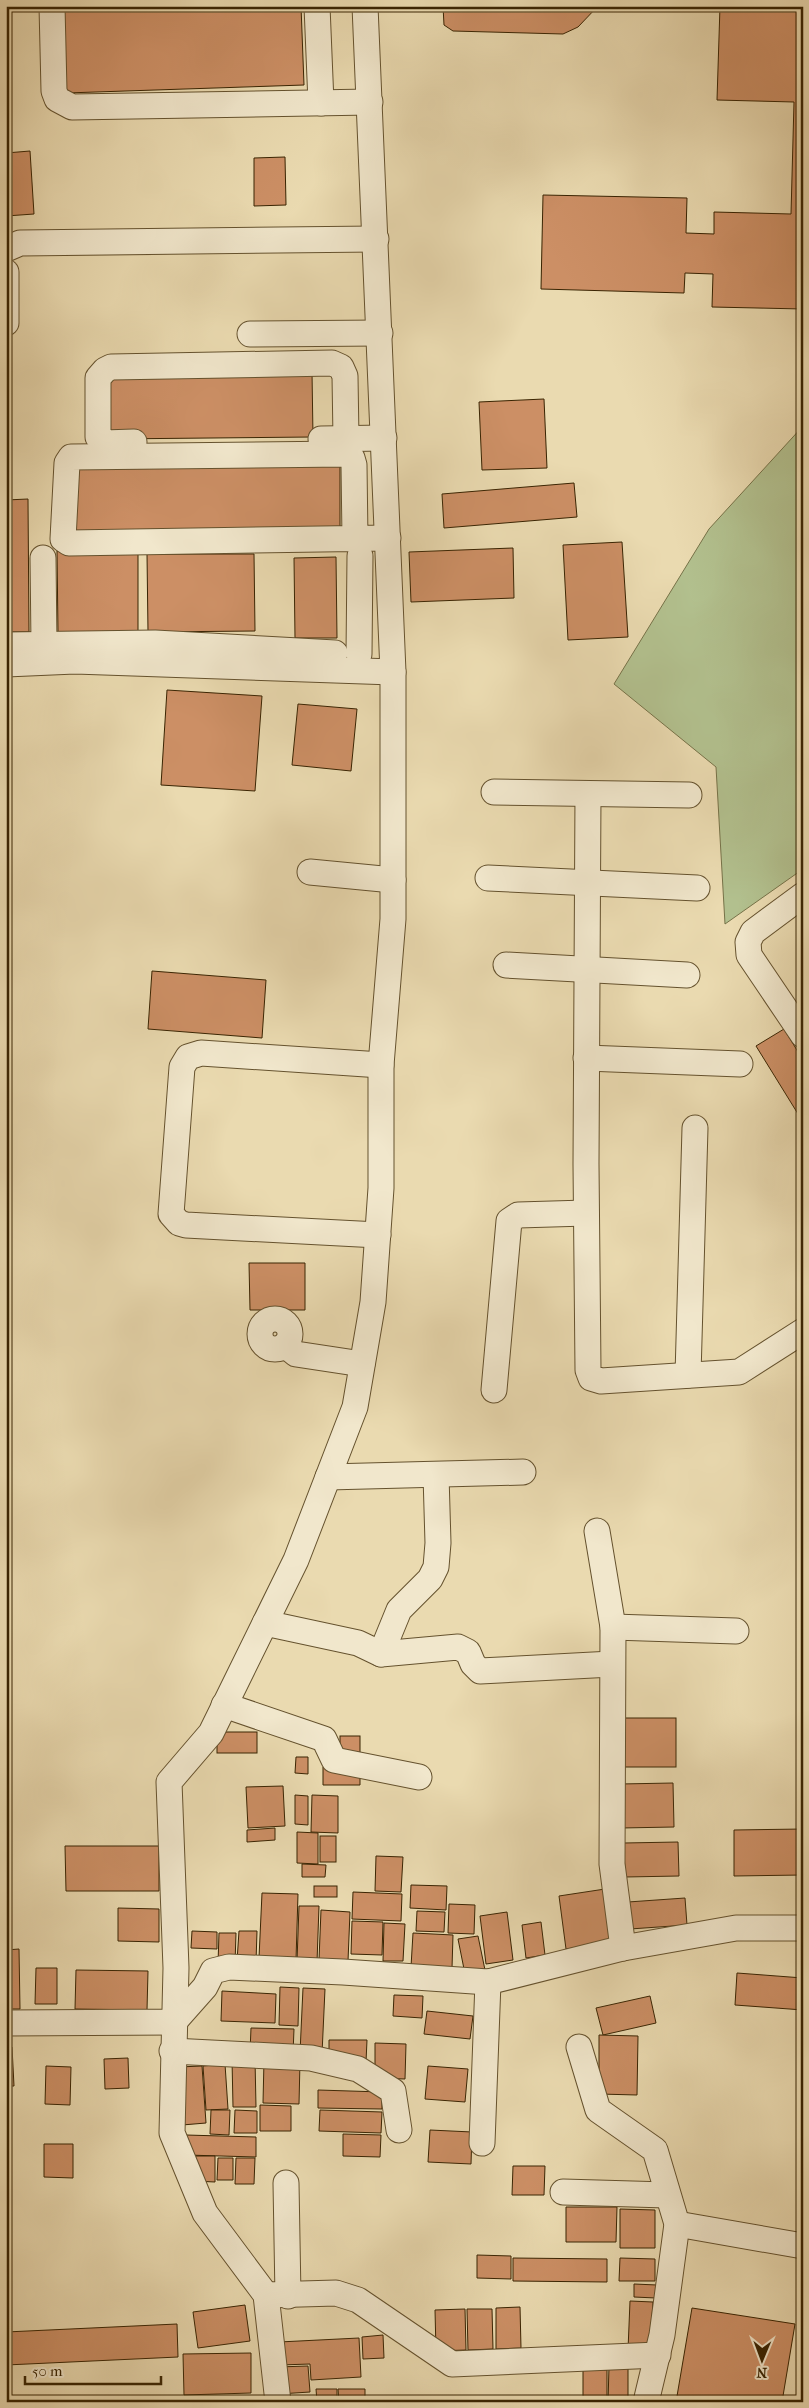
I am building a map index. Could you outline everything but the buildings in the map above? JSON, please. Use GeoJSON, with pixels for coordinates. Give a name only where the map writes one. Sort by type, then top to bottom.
{"type":"FeatureCollection","features":[{"type":"Feature","properties":{"kind":"street"},"geometry":{"type":"LineString","coordinates":[[52,6],[54,90],[56,99],[64,104],[79,108],[370,102]]}},
{"type":"Feature","properties":{"kind":"street"},"geometry":{"type":"LineString","coordinates":[[317,6],[321,103]]}},
{"type":"Feature","properties":{"kind":"street"},"geometry":{"type":"LineString","coordinates":[[277,2295],[206,2213],[172,2133],[172,2051],[176,1968],[169,1782],[211,1733],[296,1560],[355,1407],[373,1302],[381,1188],[381,1065],[393,919],[393,664],[365,6]]}},
{"type":"Feature","properties":{"kind":"street"},"geometry":{"type":"LineString","coordinates":[[6,249],[20,243],[376,239]]}},
{"type":"Feature","properties":{"kind":"street"},"geometry":{"type":"LineString","coordinates":[[6,272],[6,323]]}},
{"type":"Feature","properties":{"kind":"street"},"geometry":{"type":"LineString","coordinates":[[250,334],[380,333]]}},
{"type":"Feature","properties":{"kind":"street"},"geometry":{"type":"LineString","coordinates":[[346,439],[345,376],[341,367],[332,363],[111,367],[105,370],[98,378],[97,429],[98,437],[104,443],[346,439],[384,438]]}},
{"type":"Feature","properties":{"kind":"street"},"geometry":{"type":"LineString","coordinates":[[360,654],[358,547],[354,464],[352,458],[345,454],[71,457],[66,463],[62,539],[69,543],[358,547],[388,538]]}},
{"type":"Feature","properties":{"kind":"street"},"geometry":{"type":"LineString","coordinates":[[43,558],[44,644]]}},
{"type":"Feature","properties":{"kind":"street"},"geometry":{"type":"LineString","coordinates":[[6,645],[155,643],[360,654],[393,664]]}},
{"type":"Feature","properties":{"kind":"street"},"geometry":{"type":"LineString","coordinates":[[6,664],[75,661],[393,664]]}},
{"type":"Feature","properties":{"kind":"street"},"geometry":{"type":"LineString","coordinates":[[494,792],[690,795]]}},
{"type":"Feature","properties":{"kind":"street"},"geometry":{"type":"LineString","coordinates":[[588,794],[586,1213],[588,1370],[591,1378],[601,1381],[739,1372],[803,1331]]}},
{"type":"Feature","properties":{"kind":"street"},"geometry":{"type":"LineString","coordinates":[[310,872],[393,880]]}},
{"type":"Feature","properties":{"kind":"street"},"geometry":{"type":"LineString","coordinates":[[488,878],[697,888]]}},
{"type":"Feature","properties":{"kind":"street"},"geometry":{"type":"LineString","coordinates":[[803,895],[753,932],[748,942],[749,955],[803,1035]]}},
{"type":"Feature","properties":{"kind":"street"},"geometry":{"type":"LineString","coordinates":[[506,965],[687,975]]}},
{"type":"Feature","properties":{"kind":"street"},"geometry":{"type":"LineString","coordinates":[[378,1235],[186,1225],[179,1223],[171,1214],[182,1067],[188,1057],[201,1053],[381,1065]]}},
{"type":"Feature","properties":{"kind":"street"},"geometry":{"type":"LineString","coordinates":[[586,1058],[740,1064]]}},
{"type":"Feature","properties":{"kind":"street"},"geometry":{"type":"LineString","coordinates":[[688,1375],[695,1128]]}},
{"type":"Feature","properties":{"kind":"street"},"geometry":{"type":"LineString","coordinates":[[494,1390],[509,1221],[518,1215],[586,1213]]}},
{"type":"Feature","properties":{"kind":"street"},"geometry":{"type":"LineString","coordinates":[[285,1345],[296,1354],[362,1364]]}},
{"type":"Feature","properties":{"kind":"street"},"geometry":{"type":"LineString","coordinates":[[328,1476],[523,1472]]}},
{"type":"Feature","properties":{"kind":"street"},"geometry":{"type":"LineString","coordinates":[[381,1654],[399,1610],[430,1579],[436,1567],[438,1543],[436,1475]]}},
{"type":"Feature","properties":{"kind":"street"},"geometry":{"type":"LineString","coordinates":[[597,1531],[613,1627],[612,1864],[623,1948]]}},
{"type":"Feature","properties":{"kind":"street"},"geometry":{"type":"LineString","coordinates":[[265,1623],[358,1642],[381,1654],[458,1647],[468,1652],[473,1664],[480,1671],[612,1664]]}},
{"type":"Feature","properties":{"kind":"street"},"geometry":{"type":"LineString","coordinates":[[613,1627],[736,1631]]}},
{"type":"Feature","properties":{"kind":"street"},"geometry":{"type":"LineString","coordinates":[[224,1705],[324,1739],[334,1760],[418,1777]]}},
{"type":"Feature","properties":{"kind":"street"},"geometry":{"type":"LineString","coordinates":[[6,2023],[174,2022],[205,1987],[213,1971],[229,1967],[343,1972],[488,1982],[623,1948],[736,1928],[803,1928]]}},
{"type":"Feature","properties":{"kind":"street"},"geometry":{"type":"LineString","coordinates":[[482,2143],[488,1982]]}},
{"type":"Feature","properties":{"kind":"street"},"geometry":{"type":"LineString","coordinates":[[579,2047],[598,2110],[655,2150],[677,2224],[658,2355],[646,2402]]}},
{"type":"Feature","properties":{"kind":"street"},"geometry":{"type":"LineString","coordinates":[[172,2051],[311,2058],[358,2069],[393,2091],[399,2130]]}},
{"type":"Feature","properties":{"kind":"street"},"geometry":{"type":"LineString","coordinates":[[278,2402],[277,2295],[286,2183]]}},
{"type":"Feature","properties":{"kind":"street"},"geometry":{"type":"LineString","coordinates":[[563,2192],[667,2195]]}},
{"type":"Feature","properties":{"kind":"street"},"geometry":{"type":"LineString","coordinates":[[677,2224],[803,2246]]}},
{"type":"Feature","properties":{"kind":"street"},"geometry":{"type":"LineString","coordinates":[[277,2295],[336,2293],[358,2300],[452,2364],[658,2355]]}},
{"type":"Feature","properties":{"kind":"green space"},"geometry":{"type":"Polygon","coordinates":[[[803,426],[803,869],[725,924],[716,767],[614,684],[709,529],[803,426]]]}}]}
